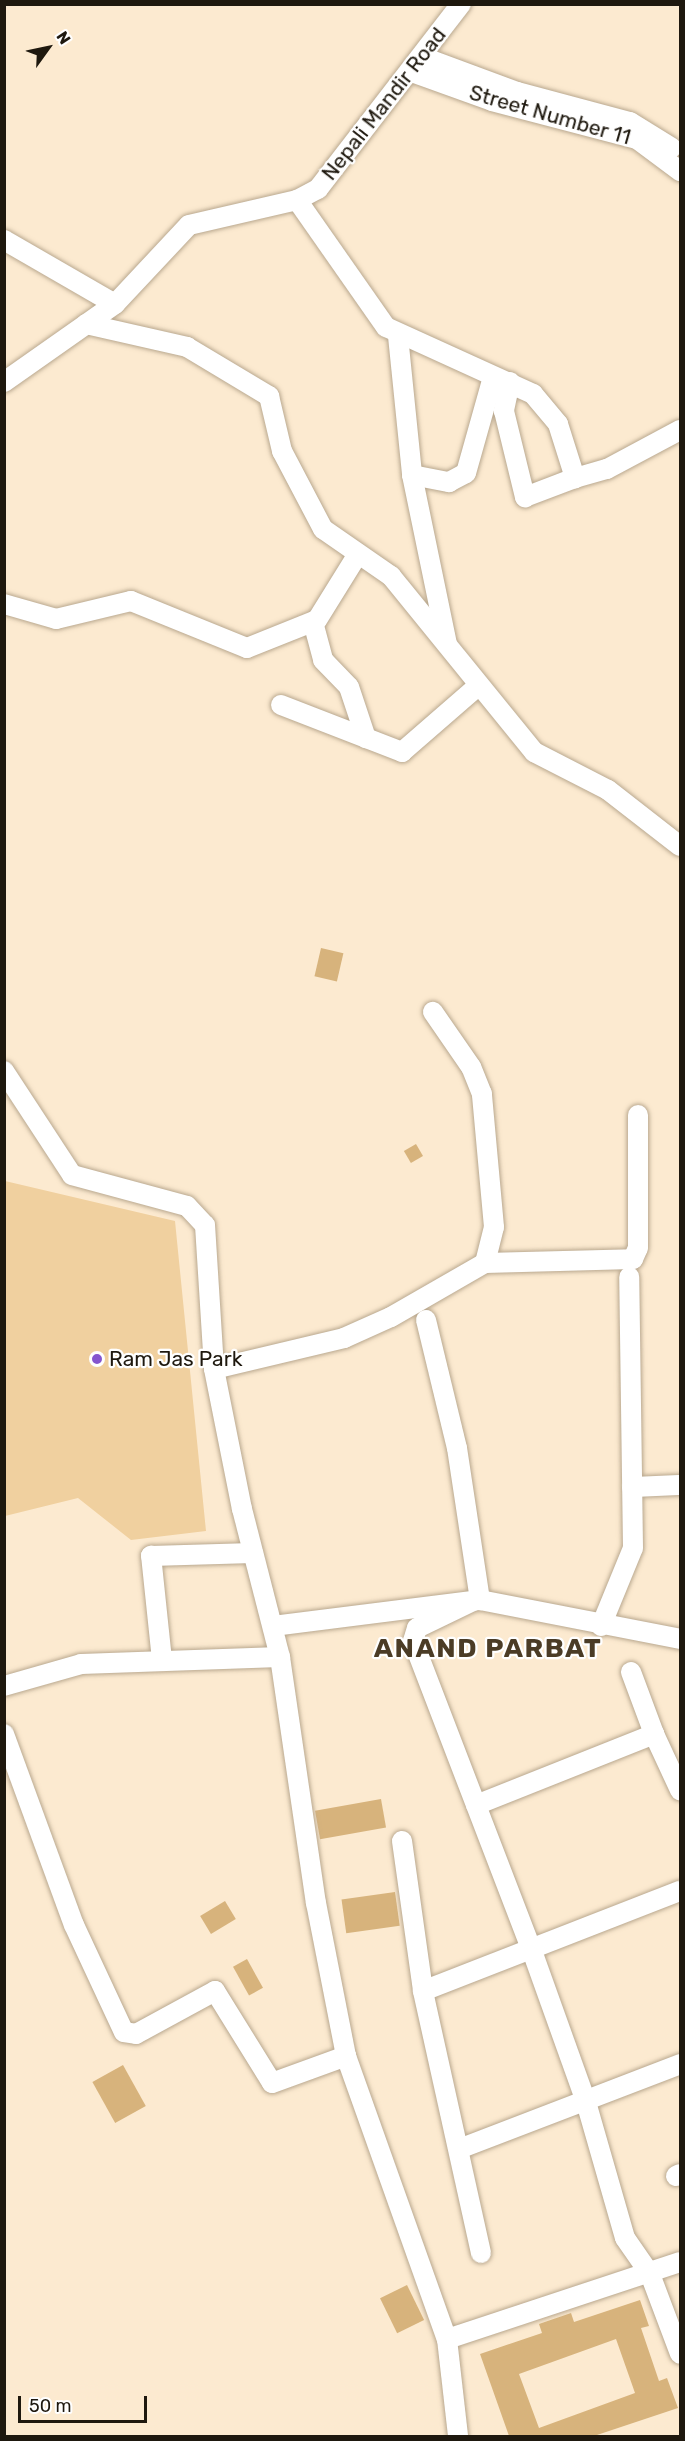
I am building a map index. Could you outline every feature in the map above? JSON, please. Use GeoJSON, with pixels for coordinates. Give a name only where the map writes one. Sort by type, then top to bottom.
{"type":"FeatureCollection","features":[{"type":"Feature","properties":{"kind":"street","name":"Nepali Mandir Road"},"geometry":{"type":"LineString","coordinates":[[4,382],[115,304],[189,225],[297,200],[333,173],[418,65],[461,4]]}},
{"type":"Feature","properties":{"kind":"street","name":"Street Number 11"},"geometry":{"type":"LineString","coordinates":[[418,65],[630,122],[652,131],[681,156]]}},
{"type":"Feature","properties":{"kind":"street","name":"Street Number 11"},"geometry":{"type":"LineString","coordinates":[[418,65],[492,101],[637,140],[681,171]]}},
{"type":"Feature","properties":{"kind":"street"},"geometry":{"type":"LineString","coordinates":[[297,200],[374,312],[398,336],[502,379],[532,394],[558,424],[575,478]]}},
{"type":"Feature","properties":{"kind":"street"},"geometry":{"type":"LineString","coordinates":[[4,240],[115,304]]}},
{"type":"Feature","properties":{"kind":"street"},"geometry":{"type":"LineString","coordinates":[[86,324],[188,347],[269,396],[282,451],[323,529],[391,576],[478,686],[534,752],[608,790],[681,846]]}},
{"type":"Feature","properties":{"kind":"street"},"geometry":{"type":"LineString","coordinates":[[398,336],[412,475],[448,648]]}},
{"type":"Feature","properties":{"kind":"street"},"geometry":{"type":"LineString","coordinates":[[412,475],[449,482],[466,473],[502,379]]}},
{"type":"Feature","properties":{"kind":"street"},"geometry":{"type":"LineString","coordinates":[[502,379],[504,411],[525,497],[575,478],[607,469],[681,430]]}},
{"type":"Feature","properties":{"kind":"street"},"geometry":{"type":"LineString","coordinates":[[4,604],[56,619],[131,601],[247,648],[313,622],[358,554]]}},
{"type":"Feature","properties":{"kind":"street"},"geometry":{"type":"LineString","coordinates":[[313,622],[322,660],[349,687],[366,738]]}},
{"type":"Feature","properties":{"kind":"street"},"geometry":{"type":"LineString","coordinates":[[281,705],[402,752],[478,686]]}},
{"type":"Feature","properties":{"kind":"street"},"geometry":{"type":"LineString","coordinates":[[433,1012],[471,1067],[482,1094],[494,1227],[485,1263]]}},
{"type":"Feature","properties":{"kind":"street"},"geometry":{"type":"LineString","coordinates":[[4,1071],[72,1175],[187,1206],[201,1217],[214,1369],[254,1553],[280,1657],[316,1903],[346,2056],[447,2339],[458,2436]]}},
{"type":"Feature","properties":{"kind":"street"},"geometry":{"type":"LineString","coordinates":[[214,1369],[344,1338],[392,1317],[485,1263],[633,1259],[638,1248],[638,1115]]}},
{"type":"Feature","properties":{"kind":"street"},"geometry":{"type":"LineString","coordinates":[[602,1626],[633,1548],[629,1277]]}},
{"type":"Feature","properties":{"kind":"street"},"geometry":{"type":"LineString","coordinates":[[426,1320],[457,1448],[476,1600]]}},
{"type":"Feature","properties":{"kind":"street"},"geometry":{"type":"LineString","coordinates":[[632,1487],[681,1485]]}},
{"type":"Feature","properties":{"kind":"street"},"geometry":{"type":"LineString","coordinates":[[162,1660],[152,1556],[254,1553]]}},
{"type":"Feature","properties":{"kind":"street"},"geometry":{"type":"LineString","coordinates":[[476,1600],[417,1628],[413,1641],[531,1948],[586,2102],[625,2238],[650,2274],[681,2354]]}},
{"type":"Feature","properties":{"kind":"street"},"geometry":{"type":"LineString","coordinates":[[273,1626],[476,1600],[602,1626],[681,1638]]}},
{"type":"Feature","properties":{"kind":"street"},"geometry":{"type":"LineString","coordinates":[[4,1686],[61,1667],[162,1660],[280,1657]]}},
{"type":"Feature","properties":{"kind":"street"},"geometry":{"type":"LineString","coordinates":[[630,1672],[654,1734],[681,1790]]}},
{"type":"Feature","properties":{"kind":"street"},"geometry":{"type":"LineString","coordinates":[[4,1734],[74,1925],[124,2032],[136,2034],[215,1991],[272,2083],[346,2056]]}},
{"type":"Feature","properties":{"kind":"street"},"geometry":{"type":"LineString","coordinates":[[476,1805],[654,1734]]}},
{"type":"Feature","properties":{"kind":"street"},"geometry":{"type":"LineString","coordinates":[[402,1841],[423,1991],[481,2253]]}},
{"type":"Feature","properties":{"kind":"street"},"geometry":{"type":"LineString","coordinates":[[423,1991],[681,1891]]}},
{"type":"Feature","properties":{"kind":"street"},"geometry":{"type":"LineString","coordinates":[[459,2148],[586,2102],[681,2064]]}},
{"type":"Feature","properties":{"kind":"street"},"geometry":{"type":"LineString","coordinates":[[447,2339],[681,2262]]}},
{"type":"Feature","properties":{"kind":"shaded area","name":"Ram Jas Park"},"geometry":{"type":"Polygon","coordinates":[[[5,1181],[175,1221],[206,1531],[131,1540],[78,1498],[5,1516],[5,1181]]]}},
{"type":"Feature","properties":{"kind":"building"},"geometry":{"type":"Polygon","coordinates":[[[321,948],[343,953],[337,981],[314,976],[321,948]]]}},
{"type":"Feature","properties":{"kind":"building"},"geometry":{"type":"Polygon","coordinates":[[[416,1144],[423,1156],[411,1163],[404,1151],[416,1144]]]}},
{"type":"Feature","properties":{"kind":"building"},"geometry":{"type":"Polygon","coordinates":[[[381,1799],[386,1828],[320,1839],[315,1811],[381,1799]]]}},
{"type":"Feature","properties":{"kind":"building"},"geometry":{"type":"Polygon","coordinates":[[[395,1892],[400,1926],[346,1933],[342,1900],[395,1892]]]}},
{"type":"Feature","properties":{"kind":"building"},"geometry":{"type":"Polygon","coordinates":[[[225,1901],[236,1919],[211,1934],[200,1916],[225,1901]]]}},
{"type":"Feature","properties":{"kind":"building"},"geometry":{"type":"Polygon","coordinates":[[[247,1959],[263,1988],[249,1996],[233,1967],[247,1959]]]}},
{"type":"Feature","properties":{"kind":"building"},"geometry":{"type":"Polygon","coordinates":[[[123,2065],[146,2106],[115,2123],[92,2082],[123,2065]]]}},
{"type":"Feature","properties":{"kind":"building"},"geometry":{"type":"Polygon","coordinates":[[[407,2285],[424,2320],[397,2333],[380,2298],[407,2285]]]}},
{"type":"Feature","properties":{"kind":"building"},"geometry":{"type":"Polygon","coordinates":[[[640,2300],[649,2326],[641,2328],[659,2381],[667,2378],[678,2408],[594,2436],[509,2436],[480,2354],[542,2333],[539,2324],[571,2313],[574,2322],[640,2300]],[[616,2339],[519,2374],[539,2428],[635,2393],[616,2339]]]}},
{"type":"Feature","properties":{"kind":"place","name":"Ram Jas Park"},"geometry":{"type":"Point","coordinates":[97,1359]}},
{"type":"Feature","properties":{"kind":"district","name":"ANAND PARBAT"},"geometry":{"type":"Point","coordinates":[488,1649]}}]}
